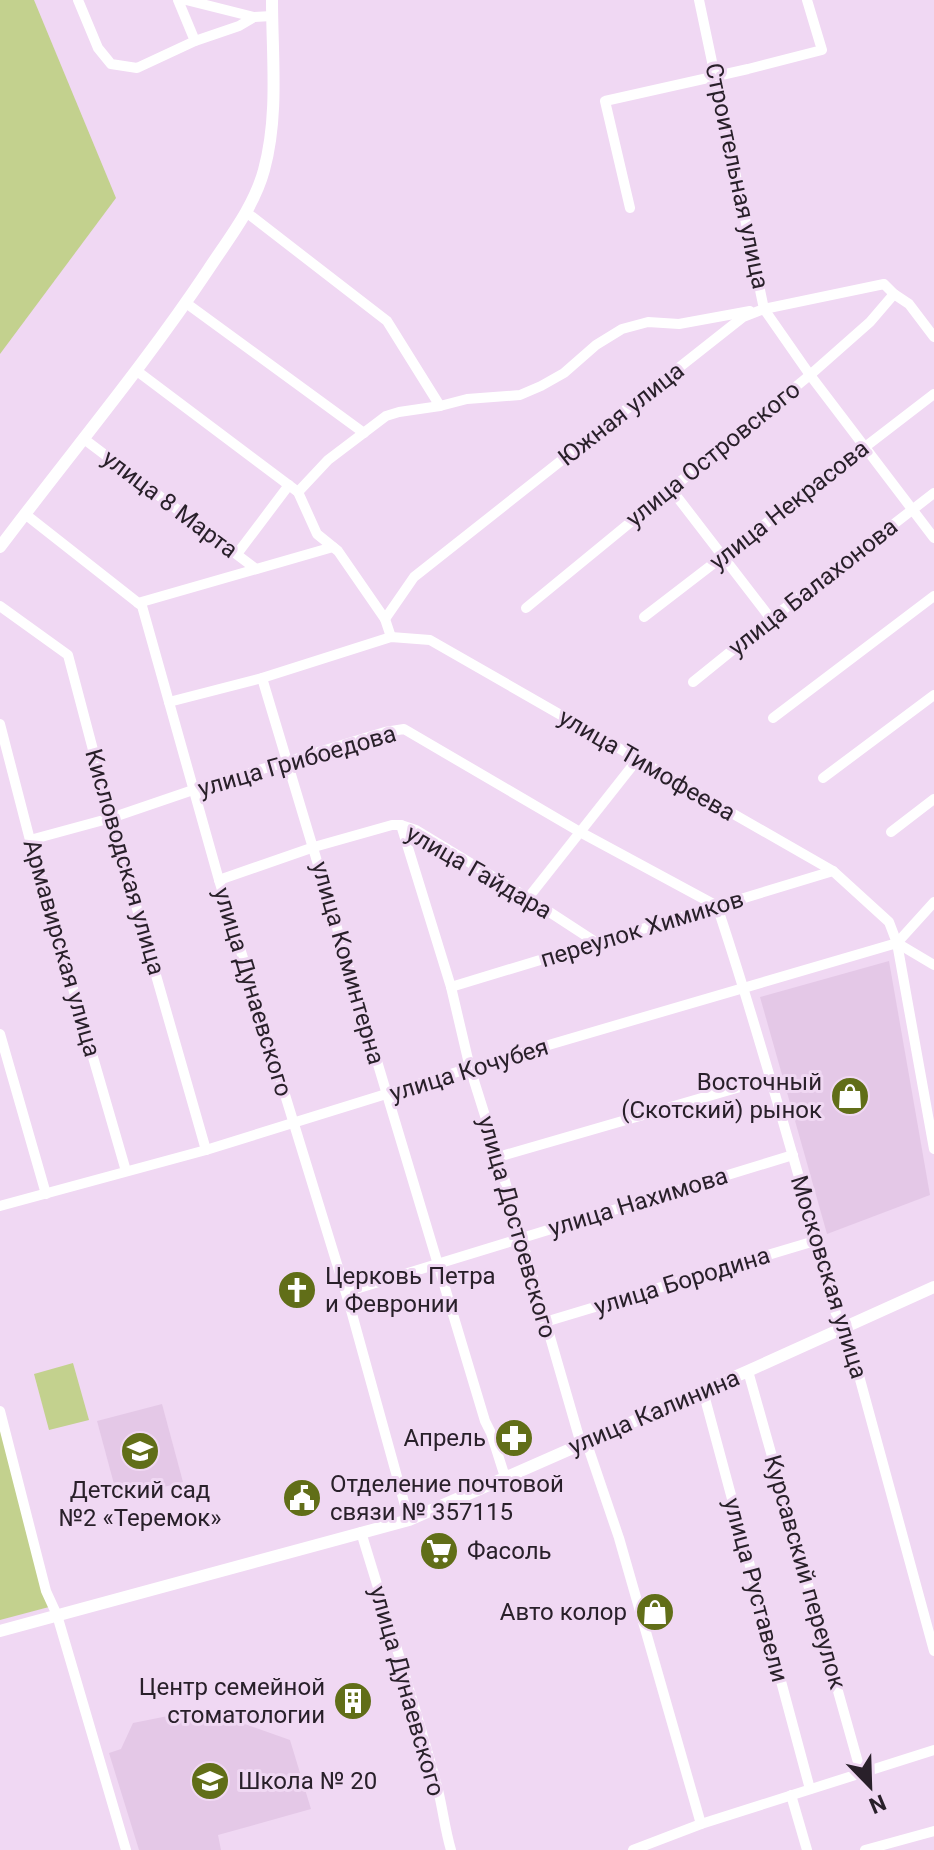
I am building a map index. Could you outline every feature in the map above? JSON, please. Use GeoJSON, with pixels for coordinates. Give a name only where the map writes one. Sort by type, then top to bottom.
{"type":"FeatureCollection","features":[{"type":"Feature","properties":{"kind":"main road"},"geometry":{"type":"LineString","coordinates":[[0,547],[137,371],[246,212],[264,170],[271,129],[274,60],[272,0]]}},
{"type":"Feature","properties":{"kind":"main road","name":"улица Калинина"},"geometry":{"type":"LineString","coordinates":[[0,1631],[409,1520],[934,1287]]}},
{"type":"Feature","properties":{"kind":"street"},"geometry":{"type":"LineString","coordinates":[[78,0],[98,48],[111,64],[137,68],[254,17]]}},
{"type":"Feature","properties":{"kind":"street"},"geometry":{"type":"LineString","coordinates":[[178,0],[195,41]]}},
{"type":"Feature","properties":{"kind":"street"},"geometry":{"type":"LineString","coordinates":[[186,0],[254,17],[272,16]]}},
{"type":"Feature","properties":{"kind":"street","name":"Строительная улица"},"geometry":{"type":"LineString","coordinates":[[699,0],[764,309],[810,375],[934,538]]}},
{"type":"Feature","properties":{"kind":"street"},"geometry":{"type":"LineString","coordinates":[[630,208],[605,101],[822,50],[807,0]]}},
{"type":"Feature","properties":{"kind":"street"},"geometry":{"type":"LineString","coordinates":[[246,212],[387,321],[440,406]]}},
{"type":"Feature","properties":{"kind":"street","name":"Южная улица"},"geometry":{"type":"LineString","coordinates":[[385,619],[414,577],[743,317],[764,309],[884,284],[894,294]]}},
{"type":"Feature","properties":{"kind":"street"},"geometry":{"type":"LineString","coordinates":[[894,294],[909,304],[934,337]]}},
{"type":"Feature","properties":{"kind":"street","name":"улица Островского"},"geometry":{"type":"LineString","coordinates":[[526,608],[810,375],[870,322],[894,294]]}},
{"type":"Feature","properties":{"kind":"street"},"geometry":{"type":"LineString","coordinates":[[186,303],[364,433]]}},
{"type":"Feature","properties":{"kind":"street"},"geometry":{"type":"LineString","coordinates":[[237,554],[294,488],[386,416],[467,399],[520,395],[564,373],[596,345],[622,329],[648,322],[679,324],[764,309]]}},
{"type":"Feature","properties":{"kind":"street"},"geometry":{"type":"LineString","coordinates":[[137,371],[294,488],[317,534],[338,551],[385,619],[391,637]]}},
{"type":"Feature","properties":{"kind":"street","name":"улица Некрасова"},"geometry":{"type":"LineString","coordinates":[[644,617],[934,394]]}},
{"type":"Feature","properties":{"kind":"street","name":"улица 8 Марта"},"geometry":{"type":"LineString","coordinates":[[84,439],[256,569]]}},
{"type":"Feature","properties":{"kind":"street"},"geometry":{"type":"LineString","coordinates":[[671,489],[771,619]]}},
{"type":"Feature","properties":{"kind":"street","name":"улица Балахонова"},"geometry":{"type":"LineString","coordinates":[[693,682],[934,493]]}},
{"type":"Feature","properties":{"kind":"street"},"geometry":{"type":"LineString","coordinates":[[25,514],[138,603],[333,547]]}},
{"type":"Feature","properties":{"kind":"street"},"geometry":{"type":"LineString","coordinates":[[773,718],[934,596]]}},
{"type":"Feature","properties":{"kind":"street","name":"улица Дунаевского"},"geometry":{"type":"LineString","coordinates":[[138,603],[142,606],[219,880],[346,1292],[409,1520]]}},
{"type":"Feature","properties":{"kind":"street","name":"Кисловодская улица"},"geometry":{"type":"LineString","coordinates":[[0,606],[68,655],[206,1150]]}},
{"type":"Feature","properties":{"kind":"street","name":"улица Тимофеева"},"geometry":{"type":"LineString","coordinates":[[169,702],[262,678],[391,637],[430,640],[833,871],[889,922],[897,943],[934,1149]]}},
{"type":"Feature","properties":{"kind":"street","name":"улица Коминтерна"},"geometry":{"type":"LineString","coordinates":[[262,678],[485,1421],[505,1477]]}},
{"type":"Feature","properties":{"kind":"street"},"geometry":{"type":"LineString","coordinates":[[823,778],[934,695]]}},
{"type":"Feature","properties":{"kind":"street","name":"Армавирская улица"},"geometry":{"type":"LineString","coordinates":[[0,724],[30,840],[126,1171]]}},
{"type":"Feature","properties":{"kind":"street","name":"улица Грибоедова"},"geometry":{"type":"LineString","coordinates":[[30,840],[111,818],[385,732],[404,729],[580,832],[717,906]]}},
{"type":"Feature","properties":{"kind":"street"},"geometry":{"type":"LineString","coordinates":[[528,898],[637,760]]}},
{"type":"Feature","properties":{"kind":"street"},"geometry":{"type":"LineString","coordinates":[[891,832],[934,799]]}},
{"type":"Feature","properties":{"kind":"street","name":"улица Гайдара"},"geometry":{"type":"LineString","coordinates":[[219,880],[314,847],[401,825],[416,830],[597,943]]}},
{"type":"Feature","properties":{"kind":"street","name":"улица Достоевского"},"geometry":{"type":"LineString","coordinates":[[401,825],[451,987],[470,1068],[545,1322],[583,1442],[619,1538],[701,1824]]}},
{"type":"Feature","properties":{"kind":"street","name":"переулок Химиков"},"geometry":{"type":"LineString","coordinates":[[451,987],[833,871]]}},
{"type":"Feature","properties":{"kind":"street"},"geometry":{"type":"LineString","coordinates":[[934,902],[897,943],[934,965]]}},
{"type":"Feature","properties":{"kind":"street","name":"Московская улица"},"geometry":{"type":"LineString","coordinates":[[717,906],[771,1078],[837,1315],[852,1350],[934,1651]]}},
{"type":"Feature","properties":{"kind":"street","name":"улица Кочубея"},"geometry":{"type":"LineString","coordinates":[[0,1206],[206,1150],[470,1068],[897,943]]}},
{"type":"Feature","properties":{"kind":"street"},"geometry":{"type":"LineString","coordinates":[[0,1034],[46,1194]]}},
{"type":"Feature","properties":{"kind":"street"},"geometry":{"type":"LineString","coordinates":[[498,1157],[771,1078]]}},
{"type":"Feature","properties":{"kind":"street","name":"улица Нахимова"},"geometry":{"type":"LineString","coordinates":[[346,1292],[793,1155]]}},
{"type":"Feature","properties":{"kind":"street","name":"улица Бородина"},"geometry":{"type":"LineString","coordinates":[[545,1322],[818,1240]]}},
{"type":"Feature","properties":{"kind":"street","name":"Курсавский переулок"},"geometry":{"type":"LineString","coordinates":[[748,1371],[861,1773]]}},
{"type":"Feature","properties":{"kind":"street","name":"улица Руставели"},"geometry":{"type":"LineString","coordinates":[[703,1391],[810,1789]]}},
{"type":"Feature","properties":{"kind":"street"},"geometry":{"type":"LineString","coordinates":[[0,1411],[46,1591],[57,1615],[126,1850]]}},
{"type":"Feature","properties":{"kind":"street","name":"улица Дунаевского"},"geometry":{"type":"LineString","coordinates":[[361,1532],[389,1630],[402,1663],[451,1850]]}},
{"type":"Feature","properties":{"kind":"street"},"geometry":{"type":"LineString","coordinates":[[633,1850],[701,1824],[934,1750]]}},
{"type":"Feature","properties":{"kind":"street"},"geometry":{"type":"LineString","coordinates":[[791,1795],[807,1850]]}},
{"type":"Feature","properties":{"kind":"street"},"geometry":{"type":"LineString","coordinates":[[865,1850],[934,1831]]}},
{"type":"Feature","properties":{"kind":"shaded area","name":"Восточный (Скотский) рынок"},"geometry":{"type":"Polygon","coordinates":[[[889,961],[930,1195],[827,1234],[760,997],[889,961]]]}},
{"type":"Feature","properties":{"kind":"shaded area","name":"Детский сад №2 «Теремок»"},"geometry":{"type":"Polygon","coordinates":[[[162,1404],[183,1482],[118,1499],[97,1421],[162,1404]]]}},
{"type":"Feature","properties":{"kind":"shaded area","name":"Школа № 20"},"geometry":{"type":"Polygon","coordinates":[[[203,1709],[290,1740],[311,1809],[218,1835],[221,1850],[139,1850],[109,1753],[121,1749],[133,1723],[203,1709]]]}},
{"type":"Feature","properties":{"kind":"green space"},"geometry":{"type":"Polygon","coordinates":[[[0,0],[34,0],[116,198],[0,354],[0,0]]]}},
{"type":"Feature","properties":{"kind":"green space"},"geometry":{"type":"Polygon","coordinates":[[[73,1363],[89,1420],[49,1430],[34,1374],[73,1363]]]}},
{"type":"Feature","properties":{"kind":"green space"},"geometry":{"type":"Polygon","coordinates":[[[0,1417],[49,1607],[0,1620],[0,1417]]]}},
{"type":"Feature","properties":{"kind":"place","name":"Восточный (Скотский) рынок"},"geometry":{"type":"Point","coordinates":[850,1096]}},
{"type":"Feature","properties":{"kind":"place","name":"Церковь Петра и Февронии"},"geometry":{"type":"Point","coordinates":[297,1290]}},
{"type":"Feature","properties":{"kind":"place","name":"Апрель"},"geometry":{"type":"Point","coordinates":[514,1438]}},
{"type":"Feature","properties":{"kind":"place","name":"Детский сад №2 «Теремок»"},"geometry":{"type":"Point","coordinates":[140,1451]}},
{"type":"Feature","properties":{"kind":"place","name":"Отделение почтовой связи № 357115"},"geometry":{"type":"Point","coordinates":[302,1498]}},
{"type":"Feature","properties":{"kind":"place","name":"Фасоль"},"geometry":{"type":"Point","coordinates":[439,1551]}},
{"type":"Feature","properties":{"kind":"place","name":"Авто колор"},"geometry":{"type":"Point","coordinates":[655,1612]}},
{"type":"Feature","properties":{"kind":"place","name":"Центр cемейной cтоматологии"},"geometry":{"type":"Point","coordinates":[353,1701]}},
{"type":"Feature","properties":{"kind":"place","name":"Школа № 20"},"geometry":{"type":"Point","coordinates":[210,1781]}}]}
